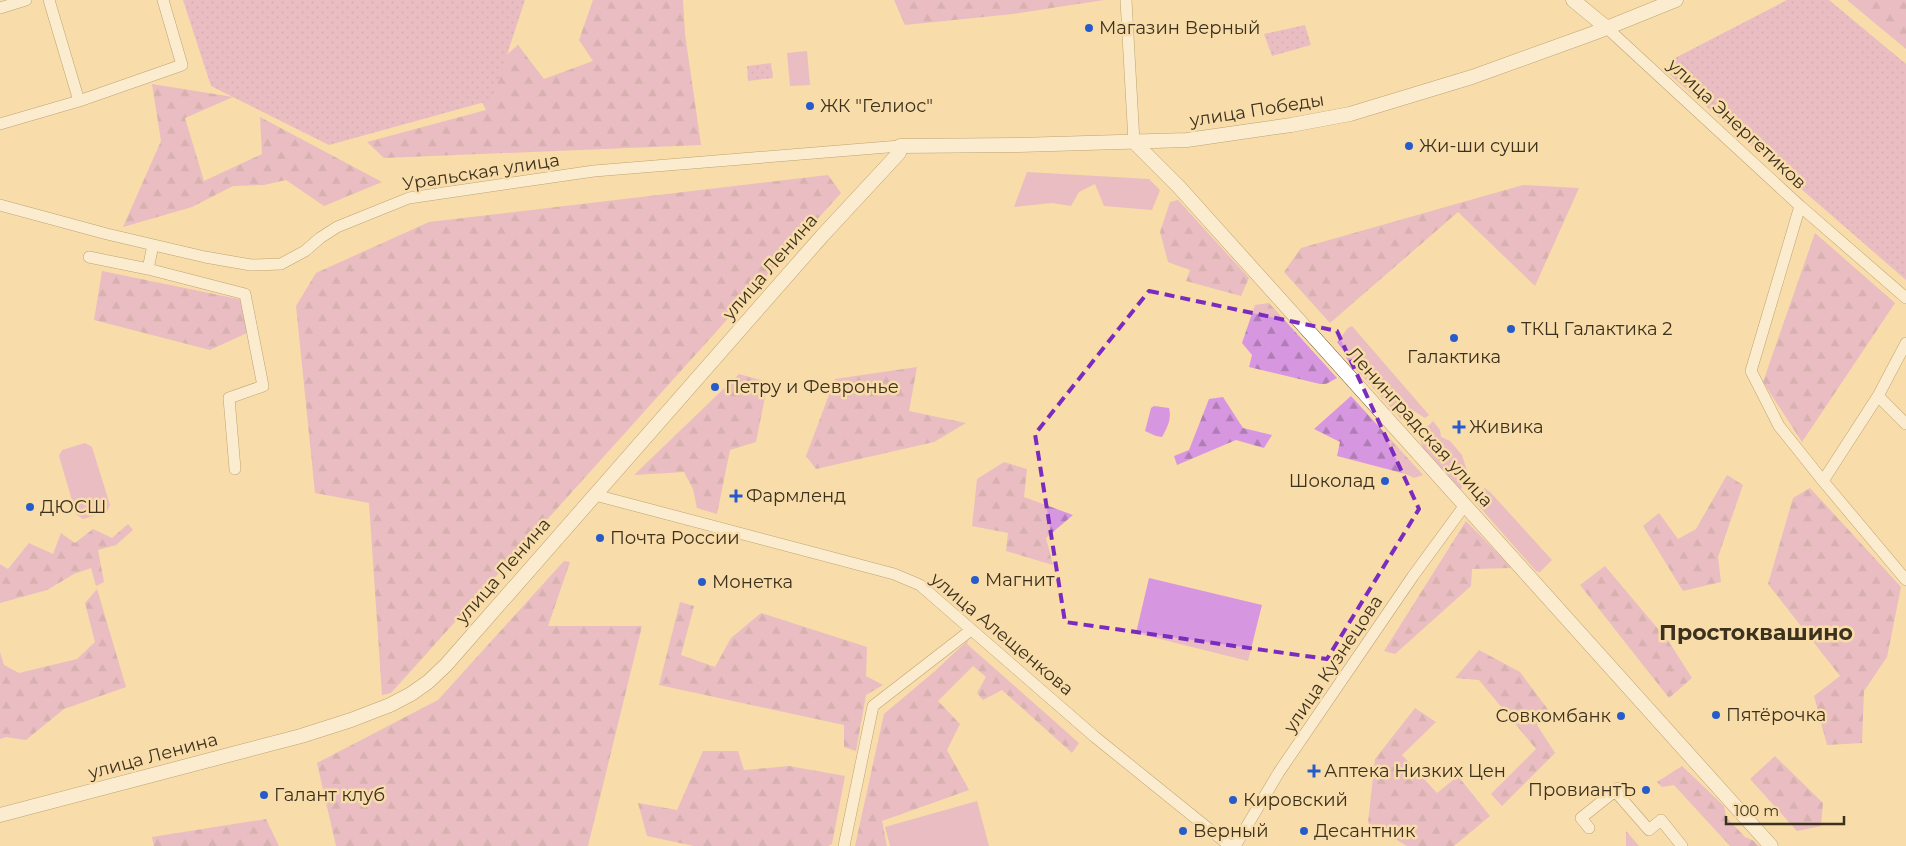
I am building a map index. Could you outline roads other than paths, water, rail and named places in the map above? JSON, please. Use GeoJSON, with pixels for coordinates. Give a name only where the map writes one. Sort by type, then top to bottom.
{"type":"FeatureCollection","features":[{"type":"Feature","properties":{"kind":"main road","name":"улица Энергетиков"},"geometry":{"type":"LineString","coordinates":[[1573,0],[1606,28]]}},
{"type":"Feature","properties":{"kind":"main road","name":"улица Победы"},"geometry":{"type":"LineString","coordinates":[[900,146],[1187,140],[1291,125],[1350,114],[1472,78],[1676,0]]}},
{"type":"Feature","properties":{"kind":"main road","name":"Ленинградская улица"},"geometry":{"type":"LineString","coordinates":[[1134,142],[1179,187],[1771,846]]}},
{"type":"Feature","properties":{"kind":"main road","name":"улица Ленина"},"geometry":{"type":"LineString","coordinates":[[0,815],[301,736],[390,706],[428,682],[446,665],[822,236],[899,153],[900,146]]}},
{"type":"Feature","properties":{"kind":"street"},"geometry":{"type":"LineString","coordinates":[[0,8],[26,0]]}},
{"type":"Feature","properties":{"kind":"street"},"geometry":{"type":"LineString","coordinates":[[49,0],[79,100]]}},
{"type":"Feature","properties":{"kind":"street"},"geometry":{"type":"LineString","coordinates":[[0,124],[79,100],[182,65],[162,0]]}},
{"type":"Feature","properties":{"kind":"street"},"geometry":{"type":"LineString","coordinates":[[1126,0],[1134,142]]}},
{"type":"Feature","properties":{"kind":"street","name":"улица Энергетиков"},"geometry":{"type":"LineString","coordinates":[[1606,28],[1800,206],[1752,371],[1780,426],[1823,481],[1906,580]]}},
{"type":"Feature","properties":{"kind":"street","name":"Уральская улица"},"geometry":{"type":"LineString","coordinates":[[0,205],[154,245],[251,265],[281,264],[306,251],[320,238],[337,227],[409,198],[594,171],[900,146]]}},
{"type":"Feature","properties":{"kind":"street"},"geometry":{"type":"LineString","coordinates":[[1800,206],[1906,298]]}},
{"type":"Feature","properties":{"kind":"street"},"geometry":{"type":"LineString","coordinates":[[148,269],[154,245]]}},
{"type":"Feature","properties":{"kind":"street"},"geometry":{"type":"LineString","coordinates":[[89,257],[148,269],[245,294],[263,386],[229,398],[235,469]]}},
{"type":"Feature","properties":{"kind":"street"},"geometry":{"type":"LineString","coordinates":[[1823,481],[1878,396],[1906,343]]}},
{"type":"Feature","properties":{"kind":"street"},"geometry":{"type":"LineString","coordinates":[[1878,396],[1906,424]]}},
{"type":"Feature","properties":{"kind":"street","name":"улица Алещенкова"},"geometry":{"type":"LineString","coordinates":[[595,495],[894,574],[920,585],[1095,737],[1230,846]]}},
{"type":"Feature","properties":{"kind":"street","name":"улица Кузнецова"},"geometry":{"type":"LineString","coordinates":[[1235,846],[1279,772],[1413,576],[1465,505]]}},
{"type":"Feature","properties":{"kind":"street"},"geometry":{"type":"LineString","coordinates":[[844,846],[873,706],[971,630]]}},
{"type":"Feature","properties":{"kind":"street"},"geometry":{"type":"LineString","coordinates":[[1590,828],[1581,818],[1616,789],[1649,830],[1661,820],[1682,846]]}},
{"type":"Feature","properties":{"kind":"place","name":"Магазин Верный"},"geometry":{"type":"Point","coordinates":[1089,28]}},
{"type":"Feature","properties":{"kind":"place","name":"ЖК \"Гелиос\""},"geometry":{"type":"Point","coordinates":[810,106]}},
{"type":"Feature","properties":{"kind":"place","name":"Жи-ши суши"},"geometry":{"type":"Point","coordinates":[1409,146]}},
{"type":"Feature","properties":{"kind":"place","name":"ТКЦ Галактика 2"},"geometry":{"type":"Point","coordinates":[1511,329]}},
{"type":"Feature","properties":{"kind":"place","name":"Галактика"},"geometry":{"type":"Point","coordinates":[1454,338]}},
{"type":"Feature","properties":{"kind":"place","name":"Петру и Февронье"},"geometry":{"type":"Point","coordinates":[715,387]}},
{"type":"Feature","properties":{"kind":"place","name":"Живика"},"geometry":{"type":"Point","coordinates":[1459,427]}},
{"type":"Feature","properties":{"kind":"place","name":"Шоколад"},"geometry":{"type":"Point","coordinates":[1385,481]}},
{"type":"Feature","properties":{"kind":"place","name":"Фармленд"},"geometry":{"type":"Point","coordinates":[736,496]}},
{"type":"Feature","properties":{"kind":"place","name":"ДЮСШ"},"geometry":{"type":"Point","coordinates":[30,507]}},
{"type":"Feature","properties":{"kind":"place","name":"Почта России"},"geometry":{"type":"Point","coordinates":[600,538]}},
{"type":"Feature","properties":{"kind":"place","name":"Магнит"},"geometry":{"type":"Point","coordinates":[975,580]}},
{"type":"Feature","properties":{"kind":"place","name":"Монетка"},"geometry":{"type":"Point","coordinates":[702,582]}},
{"type":"Feature","properties":{"kind":"place","name":"Пятёрочка"},"geometry":{"type":"Point","coordinates":[1716,715]}},
{"type":"Feature","properties":{"kind":"place","name":"Совкомбанк"},"geometry":{"type":"Point","coordinates":[1621,716]}},
{"type":"Feature","properties":{"kind":"place","name":"Аптека Низких Цен"},"geometry":{"type":"Point","coordinates":[1314,771]}},
{"type":"Feature","properties":{"kind":"place","name":"ПровиантЪ"},"geometry":{"type":"Point","coordinates":[1646,790]}},
{"type":"Feature","properties":{"kind":"place","name":"Галант клуб"},"geometry":{"type":"Point","coordinates":[264,795]}},
{"type":"Feature","properties":{"kind":"place","name":"Кировский"},"geometry":{"type":"Point","coordinates":[1233,800]}},
{"type":"Feature","properties":{"kind":"place","name":"Верный"},"geometry":{"type":"Point","coordinates":[1183,831]}},
{"type":"Feature","properties":{"kind":"place","name":"Десантник"},"geometry":{"type":"Point","coordinates":[1304,831]}},
{"type":"Feature","properties":{"kind":"district","name":"Простоквашино"},"geometry":{"type":"Point","coordinates":[1756,632]}}]}
